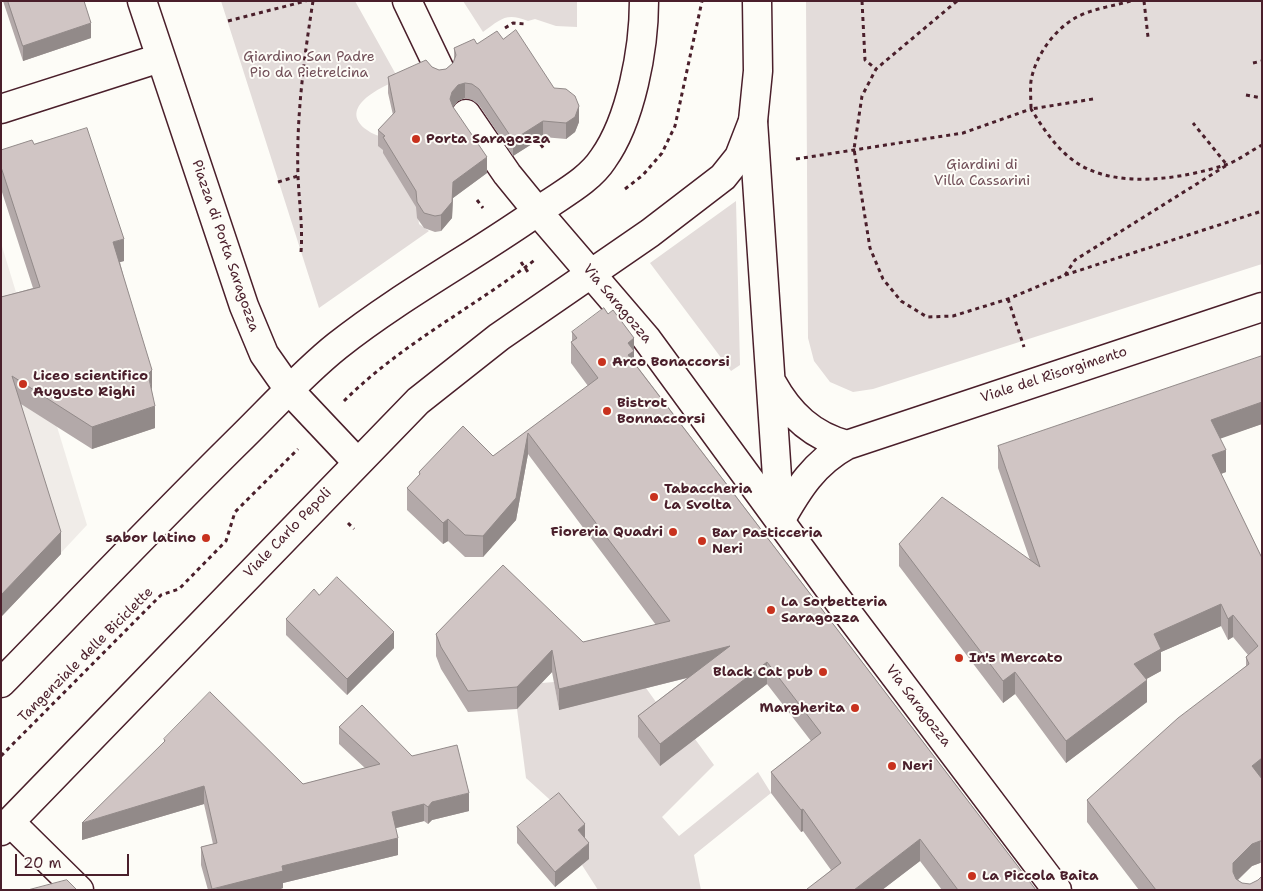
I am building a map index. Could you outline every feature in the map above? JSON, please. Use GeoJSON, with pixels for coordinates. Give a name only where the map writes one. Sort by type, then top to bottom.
{"type":"FeatureCollection","features":[{"type":"Feature","properties":{"kind":"main road","name":"Piazza di Porta Saragozza"},"geometry":{"type":"LineString","coordinates":[[142,1],[244,306],[264,354],[290,391],[357,462]]}},
{"type":"Feature","properties":{"kind":"main road"},"geometry":{"type":"LineString","coordinates":[[407,1],[440,70]]}},
{"type":"Feature","properties":{"kind":"main road"},"geometry":{"type":"LineString","coordinates":[[1,683],[190,488],[335,348],[393,304],[503,236],[538,212],[586,177],[603,161],[616,136],[634,81],[644,27],[644,1]]}},
{"type":"Feature","properties":{"kind":"main road"},"geometry":{"type":"LineString","coordinates":[[757,1],[758,71],[753,121],[780,521]]}},
{"type":"Feature","properties":{"kind":"main road"},"geometry":{"type":"LineString","coordinates":[[1,109],[160,58]]}},
{"type":"Feature","properties":{"kind":"main road","name":"Via Saragozza"},"geometry":{"type":"LineString","coordinates":[[466,114],[507,174],[646,338],[818,574],[1057,890]]}},
{"type":"Feature","properties":{"kind":"main road","name":"Viale Carlo Pepoli"},"geometry":{"type":"LineString","coordinates":[[79,890],[6,827],[418,401],[499,337],[592,274],[696,200],[723,178],[739,158],[753,121]]}},
{"type":"Feature","properties":{"kind":"main road","name":"Viale del Risorgimento"},"geometry":{"type":"LineString","coordinates":[[780,521],[801,485],[830,455],[847,445],[1262,307]]}},
{"type":"Feature","properties":{"kind":"main road"},"geometry":{"type":"LineString","coordinates":[[772,383],[786,406],[810,430],[833,442],[847,445]]}},
{"type":"Feature","properties":{"kind":"path"},"geometry":{"type":"LineString","coordinates":[[228,22],[306,1]]}},
{"type":"Feature","properties":{"kind":"path"},"geometry":{"type":"LineString","coordinates":[[300,252],[302,235],[298,176],[305,58],[313,1]]}},
{"type":"Feature","properties":{"kind":"path"},"geometry":{"type":"LineString","coordinates":[[643,175],[662,153],[675,126],[702,1]]}},
{"type":"Feature","properties":{"kind":"path"},"geometry":{"type":"LineString","coordinates":[[862,1],[866,60],[876,69]]}},
{"type":"Feature","properties":{"kind":"path"},"geometry":{"type":"LineString","coordinates":[[957,1],[876,69],[862,96],[854,149],[870,248],[883,279],[901,301],[927,317],[953,316],[1008,299],[1065,275],[1262,211]]}},
{"type":"Feature","properties":{"kind":"path"},"geometry":{"type":"LineString","coordinates":[[1131,1],[1075,18],[1055,35],[1039,56],[1031,81],[1031,109],[1055,144],[1075,162],[1104,175],[1144,179],[1172,177],[1227,165]]}},
{"type":"Feature","properties":{"kind":"path"},"geometry":{"type":"LineString","coordinates":[[1144,1],[1148,36]]}},
{"type":"Feature","properties":{"kind":"path"},"geometry":{"type":"LineString","coordinates":[[505,28],[513,23],[525,24]]}},
{"type":"Feature","properties":{"kind":"path"},"geometry":{"type":"LineString","coordinates":[[1253,64],[1262,61]]}},
{"type":"Feature","properties":{"kind":"path"},"geometry":{"type":"LineString","coordinates":[[1246,95],[1262,98]]}},
{"type":"Feature","properties":{"kind":"path"},"geometry":{"type":"LineString","coordinates":[[796,159],[963,132],[1031,109],[1093,99]]}},
{"type":"Feature","properties":{"kind":"path"},"geometry":{"type":"LineString","coordinates":[[1193,123],[1227,165]]}},
{"type":"Feature","properties":{"kind":"path"},"geometry":{"type":"LineString","coordinates":[[535,135],[544,149]]}},
{"type":"Feature","properties":{"kind":"path"},"geometry":{"type":"LineString","coordinates":[[1065,275],[1075,260],[1262,145]]}},
{"type":"Feature","properties":{"kind":"path"},"geometry":{"type":"LineString","coordinates":[[278,182],[298,176]]}},
{"type":"Feature","properties":{"kind":"path"},"geometry":{"type":"LineString","coordinates":[[477,200],[550,302]]}},
{"type":"Feature","properties":{"kind":"path"},"geometry":{"type":"LineString","coordinates":[[338,407],[355,390],[401,353],[525,268]]}},
{"type":"Feature","properties":{"kind":"path"},"geometry":{"type":"LineString","coordinates":[[1008,299],[1024,347]]}},
{"type":"Feature","properties":{"kind":"path","name":"Tangenziale delle Biciclette"},"geometry":{"type":"LineString","coordinates":[[1,756],[161,594],[179,589],[206,562],[226,541],[235,512],[284,464]]}},
{"type":"Feature","properties":{"kind":"path"},"geometry":{"type":"LineString","coordinates":[[347,522],[354,529]]}},
{"type":"Feature","properties":{"kind":"shaded area","name":"Liceo scientifico Augusto Righi"},"geometry":{"type":"Polygon","coordinates":[[[1,243],[87,525],[1,617],[1,243]]]}},
{"type":"Feature","properties":{"kind":"green space","name":"Giardino San Padre Pio da Pietrelcina"},"geometry":{"type":"Polygon","coordinates":[[[221,1],[355,1],[399,80],[382,87],[365,99],[359,106],[357,114],[359,122],[367,130],[385,138],[389,155],[417,208],[419,224],[429,231],[319,308],[221,1]]]}},
{"type":"Feature","properties":{"kind":"green space"},"geometry":{"type":"Polygon","coordinates":[[[463,1],[577,1],[577,27],[556,26],[535,19],[528,21],[509,17],[499,20],[483,32],[463,1]]]}},
{"type":"Feature","properties":{"kind":"green space","name":"Giardini di Villa Cassarini"},"geometry":{"type":"Polygon","coordinates":[[[806,1],[1262,1],[1262,264],[873,389],[853,392],[830,382],[814,361],[808,338],[806,1]]]}},
{"type":"Feature","properties":{"kind":"green space"},"geometry":{"type":"Polygon","coordinates":[[[736,201],[740,365],[731,371],[650,263],[736,201]]]}},
{"type":"Feature","properties":{"kind":"green space"},"geometry":{"type":"Polygon","coordinates":[[[554,682],[559,710],[646,688],[666,716],[660,765],[695,739],[714,765],[662,817],[679,836],[758,772],[771,793],[694,855],[701,890],[598,890],[582,865],[589,859],[559,808],[526,778],[517,709],[542,683],[554,682]]]}},
{"type":"Feature","properties":{"kind":"building"},"geometry":{"type":"Polygon","coordinates":[[[8,1],[84,1],[91,23],[23,46],[8,1]]]}},
{"type":"Feature","properties":{"kind":"building","name":"Porta Saragozza"},"geometry":{"type":"Polygon","coordinates":[[[516,30],[554,88],[566,89],[575,96],[579,106],[575,117],[566,123],[543,121],[513,140],[479,89],[472,84],[458,85],[452,92],[450,99],[453,107],[487,157],[453,182],[452,202],[441,215],[435,216],[424,213],[417,202],[416,191],[383,137],[385,136],[378,130],[395,112],[388,77],[426,60],[432,67],[439,70],[446,69],[453,63],[456,55],[454,48],[474,39],[477,44],[497,31],[503,39],[516,30]]]}},
{"type":"Feature","properties":{"kind":"building"},"geometry":{"type":"Polygon","coordinates":[[[87,128],[124,239],[113,242],[152,370],[148,374],[155,406],[92,427],[12,376],[61,532],[1,595],[1,297],[40,287],[1,167],[1,150],[32,140],[34,144],[87,128]]]}},
{"type":"Feature","properties":{"kind":"building"},"geometry":{"type":"Polygon","coordinates":[[[604,308],[608,314],[613,310],[634,338],[628,343],[634,351],[628,355],[1036,890],[958,890],[920,839],[854,890],[807,890],[841,863],[803,809],[801,810],[771,772],[821,733],[767,662],[660,744],[638,716],[730,646],[559,689],[552,650],[517,687],[468,691],[441,647],[436,634],[503,565],[583,642],[670,621],[528,433],[516,498],[483,536],[465,535],[448,519],[443,523],[407,488],[420,474],[419,472],[463,426],[493,456],[598,378],[571,342],[577,338],[572,332],[604,308]]]}},
{"type":"Feature","properties":{"kind":"building"},"geometry":{"type":"Polygon","coordinates":[[[1262,356],[1262,402],[1211,420],[1226,450],[1212,455],[1262,558],[1262,758],[1252,766],[1262,779],[1262,841],[1252,844],[1233,863],[1233,872],[1236,879],[1242,883],[1250,884],[1262,876],[1262,890],[1156,890],[1087,800],[1178,718],[1249,664],[1246,657],[1258,646],[1233,615],[1228,619],[1221,604],[1154,634],[1161,649],[1134,664],[1147,680],[1066,741],[1015,672],[1003,681],[899,544],[942,497],[1040,567],[998,446],[1262,356]]]}},
{"type":"Feature","properties":{"kind":"building"},"geometry":{"type":"Polygon","coordinates":[[[337,577],[394,632],[347,679],[286,619],[314,589],[319,595],[337,577]]]}},
{"type":"Feature","properties":{"kind":"building"},"geometry":{"type":"Polygon","coordinates":[[[210,692],[303,784],[380,764],[339,727],[362,705],[412,756],[457,745],[469,793],[432,802],[428,807],[424,804],[392,812],[398,838],[282,866],[283,871],[212,889],[201,847],[217,843],[204,786],[82,823],[165,741],[164,739],[210,692]]]}},
{"type":"Feature","properties":{"kind":"building"},"geometry":{"type":"Polygon","coordinates":[[[559,793],[585,824],[578,830],[589,843],[555,872],[517,827],[559,793]]]}},
{"type":"Feature","properties":{"kind":"building"},"geometry":{"type":"Polygon","coordinates":[[[67,880],[77,890],[28,890],[67,880]]]}},
{"type":"Feature","properties":{"kind":"place","name":"Porta Saragozza"},"geometry":{"type":"Point","coordinates":[416,139]}},
{"type":"Feature","properties":{"kind":"place","name":"Arco Bonaccorsi"},"geometry":{"type":"Point","coordinates":[602,362]}},
{"type":"Feature","properties":{"kind":"place","name":"Liceo scientifico Augusto Righi"},"geometry":{"type":"Point","coordinates":[23,384]}},
{"type":"Feature","properties":{"kind":"place","name":"Bistrot Bonnaccorsi"},"geometry":{"type":"Point","coordinates":[607,411]}},
{"type":"Feature","properties":{"kind":"place","name":"Tabaccheria La Svolta"},"geometry":{"type":"Point","coordinates":[654,497]}},
{"type":"Feature","properties":{"kind":"place","name":"Fioreria Quadri"},"geometry":{"type":"Point","coordinates":[673,532]}},
{"type":"Feature","properties":{"kind":"place","name":"sabor latino"},"geometry":{"type":"Point","coordinates":[206,538]}},
{"type":"Feature","properties":{"kind":"place","name":"Bar Pasticceria Neri"},"geometry":{"type":"Point","coordinates":[702,541]}},
{"type":"Feature","properties":{"kind":"place","name":"La Sorbetteria Saragozza"},"geometry":{"type":"Point","coordinates":[771,610]}},
{"type":"Feature","properties":{"kind":"place","name":"In's Mercato"},"geometry":{"type":"Point","coordinates":[959,658]}},
{"type":"Feature","properties":{"kind":"place","name":"Black Cat pub"},"geometry":{"type":"Point","coordinates":[823,672]}},
{"type":"Feature","properties":{"kind":"place","name":"Margherita"},"geometry":{"type":"Point","coordinates":[855,708]}},
{"type":"Feature","properties":{"kind":"place","name":"Neri"},"geometry":{"type":"Point","coordinates":[892,766]}},
{"type":"Feature","properties":{"kind":"place","name":"La Piccola Baita"},"geometry":{"type":"Point","coordinates":[972,876]}}]}
